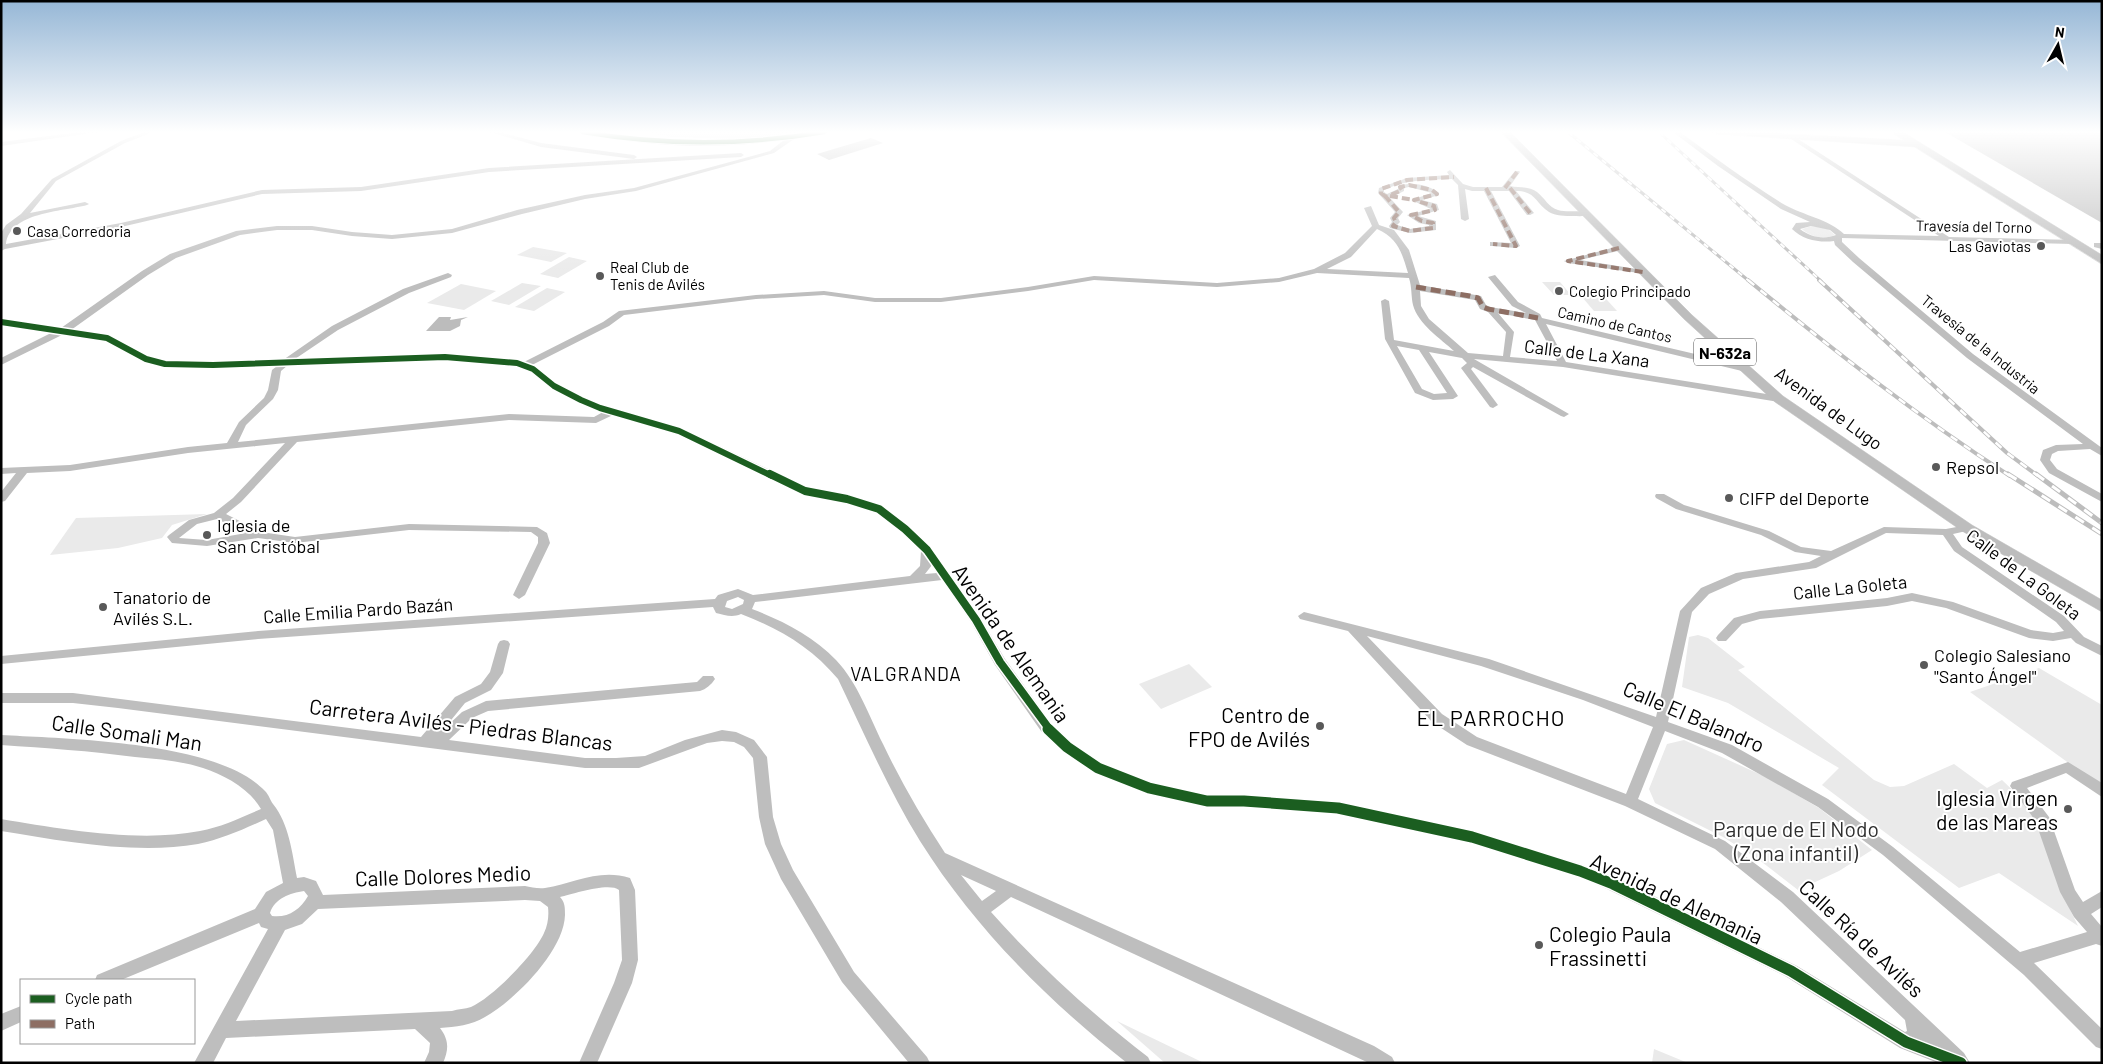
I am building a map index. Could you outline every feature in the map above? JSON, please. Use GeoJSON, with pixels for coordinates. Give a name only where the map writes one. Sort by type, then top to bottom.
{"type":"FeatureCollection","features":[{"type":"Feature","properties":{"kind":"highway"},"geometry":{"type":"LineString","coordinates":[[1976,182],[2102,260]]}},
{"type":"Feature","properties":{"kind":"main road","name":"Avenida de Lugo"},"geometry":{"type":"LineString","coordinates":[[1555,182],[1643,272],[1742,368],[1779,399],[1966,528],[2097,604]]}},
{"type":"Feature","properties":{"kind":"street"},"geometry":{"type":"LineString","coordinates":[[22,217],[53,182]]}},
{"type":"Feature","properties":{"kind":"street"},"geometry":{"type":"LineString","coordinates":[[85,204],[22,217],[5,226],[2,248],[121,225],[262,192],[362,189],[411,182]]}},
{"type":"Feature","properties":{"kind":"street"},"geometry":{"type":"LineString","coordinates":[[1,362],[67,329],[144,273],[173,256],[206,243],[239,234],[277,228],[312,228],[392,237],[431,235],[476,226],[520,212],[575,199],[634,190],[664,182]]}},
{"type":"Feature","properties":{"kind":"street"},"geometry":{"type":"LineString","coordinates":[[1402,182],[1388,184],[1381,189],[1381,193],[1434,206],[1435,210],[1411,216]]}},
{"type":"Feature","properties":{"kind":"street"},"geometry":{"type":"LineString","coordinates":[[1458,182],[1461,185],[1465,219]]}},
{"type":"Feature","properties":{"kind":"street"},"geometry":{"type":"LineString","coordinates":[[1508,188],[1512,182]]}},
{"type":"Feature","properties":{"kind":"street","name":"Travesía de la Industria"},"geometry":{"type":"LineString","coordinates":[[1745,182],[1784,207],[1829,227],[1840,234],[1838,243],[1856,260],[1970,356],[2097,446],[2102,453]]}},
{"type":"Feature","properties":{"kind":"street"},"geometry":{"type":"LineString","coordinates":[[1860,182],[1949,239]]}},
{"type":"Feature","properties":{"kind":"street"},"geometry":{"type":"LineString","coordinates":[[1388,196],[1402,190],[1400,187],[1409,185],[1432,190],[1437,194],[1414,200]]}},
{"type":"Feature","properties":{"kind":"street"},"geometry":{"type":"LineString","coordinates":[[1461,185],[1472,188],[1508,188],[1534,192],[1552,211],[1564,214],[1586,214]]}},
{"type":"Feature","properties":{"kind":"street"},"geometry":{"type":"LineString","coordinates":[[1486,188],[1516,246],[1493,244]]}},
{"type":"Feature","properties":{"kind":"street"},"geometry":{"type":"LineString","coordinates":[[1508,188],[1530,213]]}},
{"type":"Feature","properties":{"kind":"street"},"geometry":{"type":"LineString","coordinates":[[1388,196],[1399,212],[1398,214]]}},
{"type":"Feature","properties":{"kind":"street","name":"Travesía de la Industria"},"geometry":{"type":"LineString","coordinates":[[1784,207],[1794,218],[1797,231],[1856,260]]}},
{"type":"Feature","properties":{"kind":"street"},"geometry":{"type":"LineString","coordinates":[[1368,208],[1376,226],[1391,232],[1405,250],[1416,287],[1418,306],[1426,321],[1469,360],[1564,414]]}},
{"type":"Feature","properties":{"kind":"street"},"geometry":{"type":"LineString","coordinates":[[1398,214],[1433,223],[1434,228],[1410,231],[1393,226],[1396,222],[1394,218],[1398,214]]}},
{"type":"Feature","properties":{"kind":"street"},"geometry":{"type":"LineString","coordinates":[[1796,226],[1810,224],[1829,227]]}},
{"type":"Feature","properties":{"kind":"street"},"geometry":{"type":"LineString","coordinates":[[524,366],[606,324],[622,313],[638,310],[756,297],[824,293],[875,300],[941,300],[1094,278],[1217,285],[1279,280],[1317,271],[1348,255],[1376,226]]}},
{"type":"Feature","properties":{"kind":"street","name":"Travesía del Torno"},"geometry":{"type":"LineString","coordinates":[[1829,227],[1874,237]]}},
{"type":"Feature","properties":{"kind":"street"},"geometry":{"type":"LineString","coordinates":[[1814,238],[1839,237]]}},
{"type":"Feature","properties":{"kind":"street","name":"Travesía del Torno"},"geometry":{"type":"LineString","coordinates":[[1839,237],[2073,242]]}},
{"type":"Feature","properties":{"kind":"street"},"geometry":{"type":"LineString","coordinates":[[1619,248],[1568,261],[1643,272]]}},
{"type":"Feature","properties":{"kind":"street"},"geometry":{"type":"LineString","coordinates":[[1317,271],[1413,276]]}},
{"type":"Feature","properties":{"kind":"street"},"geometry":{"type":"LineString","coordinates":[[231,445],[242,424],[268,399],[273,390],[277,370],[287,361],[335,328],[406,291],[448,275]]}},
{"type":"Feature","properties":{"kind":"street"},"geometry":{"type":"LineString","coordinates":[[1492,277],[1515,304],[1539,319],[1563,364]]}},
{"type":"Feature","properties":{"kind":"street"},"geometry":{"type":"LineString","coordinates":[[1416,287],[1440,293],[1471,296],[1478,298],[1483,307],[1539,319]]}},
{"type":"Feature","properties":{"kind":"street"},"geometry":{"type":"LineString","coordinates":[[1385,302],[1386,323],[1391,342],[1418,391],[1433,397],[1453,396],[1422,348]]}},
{"type":"Feature","properties":{"kind":"street"},"geometry":{"type":"LineString","coordinates":[[1493,310],[1492,312],[1510,332],[1507,355]]}},
{"type":"Feature","properties":{"kind":"street","name":"Camino de Cantos"},"geometry":{"type":"LineString","coordinates":[[1539,319],[1742,368]]}},
{"type":"Feature","properties":{"kind":"street","name":"Avenida de Alemania"},"geometry":{"type":"LineString","coordinates":[[1,322],[107,338],[146,359],[165,364],[213,365],[445,357],[510,361],[524,366],[567,393],[612,411],[679,431],[805,491],[879,509],[905,528],[927,550],[943,576],[976,620],[1000,662],[1046,727],[1067,747],[1098,768],[1149,788],[1207,801],[1244,801],[1338,808],[1472,837],[1580,871],[1614,884],[1791,971],[1906,1042],[1961,1063]]}},
{"type":"Feature","properties":{"kind":"street","name":"Calle de La Xana"},"geometry":{"type":"LineString","coordinates":[[1391,342],[1469,360],[1563,364],[1779,399]]}},
{"type":"Feature","properties":{"kind":"street"},"geometry":{"type":"LineString","coordinates":[[1469,360],[1466,368],[1492,405]]}},
{"type":"Feature","properties":{"kind":"street"},"geometry":{"type":"LineString","coordinates":[[1,471],[70,468],[231,445],[509,417],[590,421],[596,420],[612,411]]}},
{"type":"Feature","properties":{"kind":"street"},"geometry":{"type":"LineString","coordinates":[[293,440],[254,485],[218,515],[193,522],[173,537],[176,541],[207,543],[258,535],[295,540],[410,527],[533,529],[543,535],[544,543],[519,595]]}},
{"type":"Feature","properties":{"kind":"street"},"geometry":{"type":"LineString","coordinates":[[2097,446],[2056,448],[2046,452],[2044,460],[2053,472],[2102,499]]}},
{"type":"Feature","properties":{"kind":"street"},"geometry":{"type":"LineString","coordinates":[[1,499],[24,470]]}},
{"type":"Feature","properties":{"kind":"street"},"geometry":{"type":"LineString","coordinates":[[1660,496],[1680,507],[1766,533],[1800,550],[1821,552],[1833,556]]}},
{"type":"Feature","properties":{"kind":"street"},"geometry":{"type":"LineString","coordinates":[[218,515],[258,535]]}},
{"type":"Feature","properties":{"kind":"street","name":"Calle de La Goleta"},"geometry":{"type":"LineString","coordinates":[[1966,528],[1946,532],[1958,549],[2060,619],[2074,634],[2102,652]]}},
{"type":"Feature","properties":{"kind":"street"},"geometry":{"type":"LineString","coordinates":[[1630,802],[1662,723],[1686,611],[1705,591],[1740,576],[1812,565],[1884,530],[1946,532]]}},
{"type":"Feature","properties":{"kind":"street"},"geometry":{"type":"LineString","coordinates":[[915,578],[926,567],[927,550]]}},
{"type":"Feature","properties":{"kind":"street"},"geometry":{"type":"LineString","coordinates":[[746,605],[744,594],[732,593],[722,598],[718,603],[718,607],[722,611],[733,613],[746,605],[915,578],[943,576]]}},
{"type":"Feature","properties":{"kind":"street","name":"Calle La Goleta"},"geometry":{"type":"LineString","coordinates":[[1722,638],[1738,621],[1760,615],[1887,602],[1912,597],[1949,605],[2030,634],[2053,637],[2074,634]]}},
{"type":"Feature","properties":{"kind":"street","name":"Calle Emilia Pardo Bazán"},"geometry":{"type":"LineString","coordinates":[[1,660],[258,635],[718,603]]}},
{"type":"Feature","properties":{"kind":"street"},"geometry":{"type":"LineString","coordinates":[[746,605],[815,645],[831,661],[843,677],[905,798],[939,857],[979,912],[1020,958],[1107,1036],[1142,1063]]}},
{"type":"Feature","properties":{"kind":"street","name":"Calle El Balandro"},"geometry":{"type":"LineString","coordinates":[[1304,616],[1484,662],[1662,723],[1727,749],[1823,803],[1888,851],[2018,960],[2102,1041]]}},
{"type":"Feature","properties":{"kind":"street","name":"Calle Ría de Avilés"},"geometry":{"type":"LineString","coordinates":[[1352,628],[1437,718],[1472,741],[1630,802],[1720,845],[1786,897],[1961,1063]]}},
{"type":"Feature","properties":{"kind":"street"},"geometry":{"type":"LineString","coordinates":[[431,743],[460,700],[486,687],[496,673],[504,644]]}},
{"type":"Feature","properties":{"kind":"street"},"geometry":{"type":"LineString","coordinates":[[431,743],[467,715],[486,706],[700,686],[708,680]]}},
{"type":"Feature","properties":{"kind":"street","name":"Carretera Avilés - Piedras Blancas"},"geometry":{"type":"LineString","coordinates":[[1,698],[73,698],[118,703],[585,763],[621,764],[645,762],[698,739],[714,735],[729,736],[746,741],[756,749],[760,757],[766,817],[773,844],[787,874],[848,977],[921,1063]]}},
{"type":"Feature","properties":{"kind":"street","name":"Calle Somali Man"},"geometry":{"type":"LineString","coordinates":[[1,740],[82,745],[158,754],[205,763],[242,780],[261,796],[280,830],[291,886]]}},
{"type":"Feature","properties":{"kind":"street"},"geometry":{"type":"LineString","coordinates":[[2018,960],[2100,936],[2080,912],[2068,892],[2042,817],[2016,786],[2068,767],[2102,791]]}},
{"type":"Feature","properties":{"kind":"street"},"geometry":{"type":"LineString","coordinates":[[1,825],[60,835],[179,839],[220,832],[271,811]]}},
{"type":"Feature","properties":{"kind":"street"},"geometry":{"type":"LineString","coordinates":[[939,857],[1368,1052],[1386,1063]]}},
{"type":"Feature","properties":{"kind":"street"},"geometry":{"type":"LineString","coordinates":[[543,895],[604,881],[617,880],[624,883],[627,890],[630,960],[623,983],[588,1063]]}},
{"type":"Feature","properties":{"kind":"street"},"geometry":{"type":"LineString","coordinates":[[105,979],[262,914],[269,900],[291,886],[310,886],[315,892],[314,902],[298,918],[280,924],[267,922],[262,914]]}},
{"type":"Feature","properties":{"kind":"street"},"geometry":{"type":"LineString","coordinates":[[979,912],[1010,888]]}},
{"type":"Feature","properties":{"kind":"street","name":"Calle Dolores Medio"},"geometry":{"type":"LineString","coordinates":[[314,902],[525,893],[543,895],[556,903],[557,920],[551,938],[536,959],[501,996],[477,1012],[452,1019],[418,1021]]}},
{"type":"Feature","properties":{"kind":"street"},"geometry":{"type":"LineString","coordinates":[[2080,912],[2102,898]]}},
{"type":"Feature","properties":{"kind":"street"},"geometry":{"type":"LineString","coordinates":[[202,1063],[280,924]]}},
{"type":"Feature","properties":{"kind":"street"},"geometry":{"type":"LineString","coordinates":[[1,1022],[20,1014]]}},
{"type":"Feature","properties":{"kind":"street","name":"Calle Ría de Avilés"},"geometry":{"type":"LineString","coordinates":[[1906,1042],[1916,1034],[1913,1017]]}},
{"type":"Feature","properties":{"kind":"street"},"geometry":{"type":"LineString","coordinates":[[221,1030],[418,1021],[435,1032],[439,1043],[439,1053],[432,1063]]}},
{"type":"Feature","properties":{"kind":"green space"},"geometry":{"type":"Polygon","coordinates":[[[1812,226],[1828,229],[1835,235],[1831,237],[1818,237],[1802,229],[1812,226]]]}},
{"type":"Feature","properties":{"kind":"green space"},"geometry":{"type":"Polygon","coordinates":[[[533,247],[567,253],[551,262],[517,255],[533,247]]]}},
{"type":"Feature","properties":{"kind":"green space"},"geometry":{"type":"Polygon","coordinates":[[[569,257],[587,261],[558,278],[540,274],[569,257]]]}},
{"type":"Feature","properties":{"kind":"green space"},"geometry":{"type":"Polygon","coordinates":[[[1542,282],[1560,282],[1571,295],[1554,295],[1542,282]]]}},
{"type":"Feature","properties":{"kind":"green space"},"geometry":{"type":"Polygon","coordinates":[[[522,283],[541,286],[509,305],[491,301],[522,283]]]}},
{"type":"Feature","properties":{"kind":"green space"},"geometry":{"type":"Polygon","coordinates":[[[461,284],[496,291],[464,310],[427,303],[461,284]]]}},
{"type":"Feature","properties":{"kind":"green space"},"geometry":{"type":"Polygon","coordinates":[[[547,288],[565,292],[534,311],[515,307],[547,288]]]}},
{"type":"Feature","properties":{"kind":"green space"},"geometry":{"type":"Polygon","coordinates":[[[1576,290],[1598,290],[1617,311],[1594,311],[1576,290]]]}},
{"type":"Feature","properties":{"kind":"green space"},"geometry":{"type":"Polygon","coordinates":[[[207,514],[172,525],[162,538],[118,548],[50,555],[76,518],[207,514]]]}},
{"type":"Feature","properties":{"kind":"green space"},"geometry":{"type":"Polygon","coordinates":[[[1698,635],[1708,638],[1745,667],[1738,670],[1874,780],[1890,787],[1904,786],[1954,764],[1987,788],[2002,780],[2026,803],[2035,819],[2061,891],[2078,926],[1999,873],[1959,888],[1822,785],[1839,768],[1728,703],[1682,687],[1689,637],[1698,635]]]}},
{"type":"Feature","properties":{"kind":"green space"},"geometry":{"type":"Polygon","coordinates":[[[1189,664],[1212,687],[1161,709],[1139,684],[1189,664]]]}},
{"type":"Feature","properties":{"kind":"green space"},"geometry":{"type":"Polygon","coordinates":[[[2039,668],[2102,705],[2102,787],[1970,692],[2039,668]]]}},
{"type":"Feature","properties":{"kind":"green space","name":"Parque de El Nodo (Zona infantil)"},"geometry":{"type":"Polygon","coordinates":[[[1684,740],[1766,777],[1819,808],[1872,850],[1839,871],[1798,890],[1758,859],[1723,837],[1655,803],[1649,789],[1667,744],[1684,740]]]}},
{"type":"Feature","properties":{"kind":"green space"},"geometry":{"type":"Polygon","coordinates":[[[1117,1021],[1204,1063],[1165,1063],[1117,1021]]]}},
{"type":"Feature","properties":{"kind":"green space"},"geometry":{"type":"Polygon","coordinates":[[[1654,1049],[1688,1063],[1652,1063],[1654,1049]]]}},
{"type":"Feature","properties":{"kind":"shaded area"},"geometry":{"type":"Polygon","coordinates":[[[2031,182],[2102,182],[2102,223],[2031,182]]]}},
{"type":"Feature","properties":{"kind":"shaded area"},"geometry":{"type":"Polygon","coordinates":[[[439,317],[451,317],[450,320],[468,317],[461,320],[460,326],[450,331],[426,331],[439,317]]]}},
{"type":"Feature","properties":{"kind":"railway"},"geometry":{"type":"LineString","coordinates":[[1628,182],[1749,281]]}},
{"type":"Feature","properties":{"kind":"railway"},"geometry":{"type":"LineString","coordinates":[[1713,182],[1821,281]]}},
{"type":"Feature","properties":{"kind":"railway"},"geometry":{"type":"LineString","coordinates":[[1748,280],[1876,382],[2010,476]]}},
{"type":"Feature","properties":{"kind":"railway"},"geometry":{"type":"LineString","coordinates":[[1819,280],[2007,453],[2038,476]]}},
{"type":"Feature","properties":{"kind":"railway"},"geometry":{"type":"LineString","coordinates":[[2008,474],[2102,534]]}},
{"type":"Feature","properties":{"kind":"railway"},"geometry":{"type":"LineString","coordinates":[[2036,474],[2102,523]]}},
{"type":"Feature","properties":{"kind":"marked path"},"geometry":{"type":"LineString","coordinates":[[1386,197],[1381,193],[1381,189],[1400,182]]}},
{"type":"Feature","properties":{"kind":"marked path"},"geometry":{"type":"LineString","coordinates":[[1505,188],[1510,182]]}},
{"type":"Feature","properties":{"kind":"marked path"},"geometry":{"type":"LineString","coordinates":[[1409,185],[1432,190],[1437,194],[1414,200],[1434,206],[1435,210],[1411,215],[1422,221],[1433,223],[1433,228],[1410,231],[1393,226],[1396,222],[1394,218],[1399,212],[1386,197],[1402,190],[1400,187],[1409,185]]}},
{"type":"Feature","properties":{"kind":"marked path"},"geometry":{"type":"LineString","coordinates":[[1486,188],[1516,246],[1493,244]]}},
{"type":"Feature","properties":{"kind":"marked path"},"geometry":{"type":"LineString","coordinates":[[1510,188],[1530,213]]}},
{"type":"Feature","properties":{"kind":"marked path"},"geometry":{"type":"LineString","coordinates":[[1390,196],[1414,200]]}},
{"type":"Feature","properties":{"kind":"marked path"},"geometry":{"type":"LineString","coordinates":[[1619,248],[1568,261],[1643,272]]}},
{"type":"Feature","properties":{"kind":"marked path"},"geometry":{"type":"LineString","coordinates":[[1416,287],[1478,298],[1483,307],[1488,309],[1538,318]]}},
{"type":"Feature","properties":{"kind":"cycle path"},"geometry":{"type":"LineString","coordinates":[[1,322],[107,338],[146,359],[165,364],[213,365],[445,357],[517,363],[533,369],[554,386],[581,400],[600,408],[679,431],[805,491],[847,499],[879,509],[905,529],[927,550],[976,620],[1000,662],[1046,727],[1067,747],[1098,768],[1149,788],[1207,801],[1244,801],[1338,808],[1472,837],[1580,871],[1613,884],[1791,971],[1906,1042],[1961,1063]]}},
{"type":"Feature","properties":{"kind":"place","name":"Casa Corredoria"},"geometry":{"type":"Point","coordinates":[17,231]}},
{"type":"Feature","properties":{"kind":"place","name":"Las Gaviotas"},"geometry":{"type":"Point","coordinates":[2041,246]}},
{"type":"Feature","properties":{"kind":"place","name":"Real Club de Tenis de Avilés"},"geometry":{"type":"Point","coordinates":[600,276]}},
{"type":"Feature","properties":{"kind":"place","name":"Colegio Principado"},"geometry":{"type":"Point","coordinates":[1559,291]}},
{"type":"Feature","properties":{"kind":"place","name":"Repsol"},"geometry":{"type":"Point","coordinates":[1936,467]}},
{"type":"Feature","properties":{"kind":"place","name":"CIFP del Deporte"},"geometry":{"type":"Point","coordinates":[1729,498]}},
{"type":"Feature","properties":{"kind":"place","name":"Iglesia de San Cristóbal"},"geometry":{"type":"Point","coordinates":[207,535]}},
{"type":"Feature","properties":{"kind":"place","name":"Tanatorio de Avilés S.L."},"geometry":{"type":"Point","coordinates":[103,607]}},
{"type":"Feature","properties":{"kind":"place","name":"Colegio Salesiano \"Santo Ángel\""},"geometry":{"type":"Point","coordinates":[1924,665]}},
{"type":"Feature","properties":{"kind":"place","name":"Centro de FPO de Avilés"},"geometry":{"type":"Point","coordinates":[1320,726]}},
{"type":"Feature","properties":{"kind":"place","name":"Iglesia Virgen de las Mareas"},"geometry":{"type":"Point","coordinates":[2068,809]}},
{"type":"Feature","properties":{"kind":"place","name":"Colegio Paula Frassinetti"},"geometry":{"type":"Point","coordinates":[1539,945]}},
{"type":"Feature","properties":{"kind":"district","name":"VALGRANDA"},"geometry":{"type":"Point","coordinates":[906,673]}},
{"type":"Feature","properties":{"kind":"district","name":"EL PARROCHO"},"geometry":{"type":"Point","coordinates":[1491,717]}}]}
